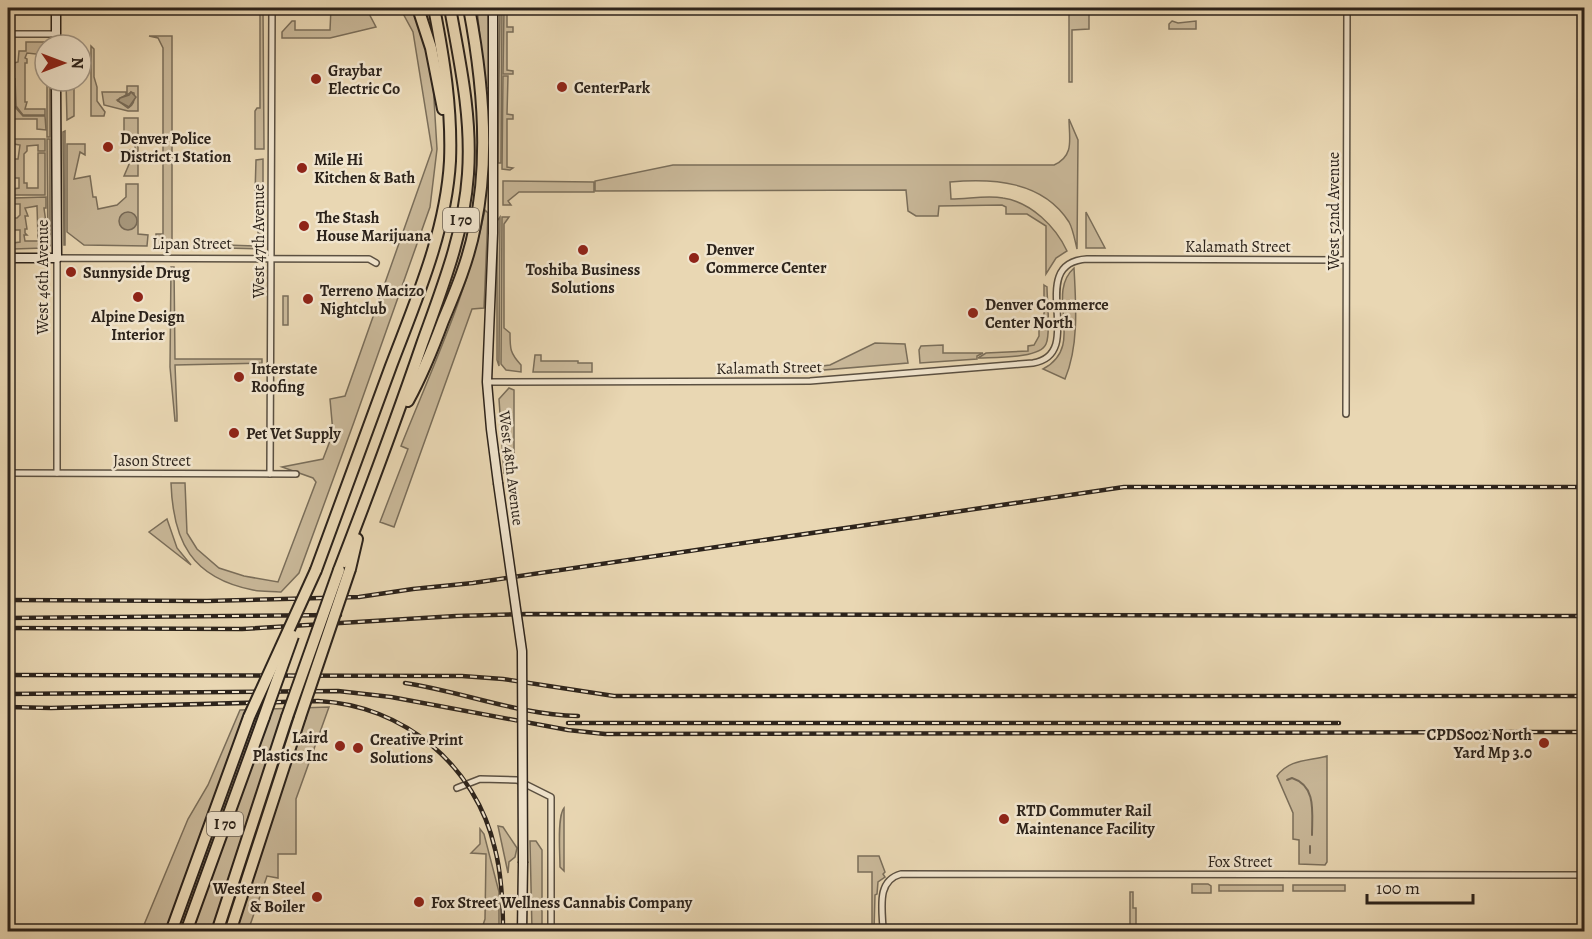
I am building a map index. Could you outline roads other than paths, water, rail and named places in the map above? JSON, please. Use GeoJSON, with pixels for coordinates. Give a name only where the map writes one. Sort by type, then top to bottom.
{"type":"FeatureCollection","features":[{"type":"Feature","properties":{"kind":"highway"},"geometry":{"type":"LineString","coordinates":[[418,8],[436,69],[450,161]]}},
{"type":"Feature","properties":{"kind":"highway","name":"I 70"},"geometry":{"type":"LineString","coordinates":[[186,932],[422,284],[442,216],[450,161],[448,87],[434,8]]}},
{"type":"Feature","properties":{"kind":"highway","name":"I 70"},"geometry":{"type":"LineString","coordinates":[[209,932],[261,797],[287,717],[344,569],[363,506],[448,272],[466,192],[469,151],[466,104],[450,8]]}},
{"type":"Feature","properties":{"kind":"highway"},"geometry":{"type":"LineString","coordinates":[[394,424],[417,384],[444,319],[466,259],[478,213],[482,172],[482,124],[476,49],[469,8]]}},
{"type":"Feature","properties":{"kind":"highway"},"geometry":{"type":"LineString","coordinates":[[230,932],[300,717],[344,569]]}},
{"type":"Feature","properties":{"kind":"highway"},"geometry":{"type":"LineString","coordinates":[[171,932],[249,717],[316,570]]}},
{"type":"Feature","properties":{"kind":"highway"},"geometry":{"type":"LineString","coordinates":[[217,932],[261,797]]}},
{"type":"Feature","properties":{"kind":"street"},"geometry":{"type":"LineString","coordinates":[[56,8],[56,33]]}},
{"type":"Feature","properties":{"kind":"street","name":"West 47th Avenue"},"geometry":{"type":"LineString","coordinates":[[270,474],[272,8]]}},
{"type":"Feature","properties":{"kind":"street","name":"West 48th Avenue"},"geometry":{"type":"LineString","coordinates":[[493,8],[493,233],[488,382],[490,429],[522,651],[522,932]]}},
{"type":"Feature","properties":{"kind":"street","name":"West 52nd Avenue"},"geometry":{"type":"LineString","coordinates":[[1346,414],[1347,8]]}},
{"type":"Feature","properties":{"kind":"street"},"geometry":{"type":"LineString","coordinates":[[8,34],[33,34]]}},
{"type":"Feature","properties":{"kind":"street","name":"West 46th Avenue"},"geometry":{"type":"LineString","coordinates":[[56,93],[57,473]]}},
{"type":"Feature","properties":{"kind":"street","name":"Lipan Street"},"geometry":{"type":"LineString","coordinates":[[8,258],[369,259],[376,263]]}},
{"type":"Feature","properties":{"kind":"street","name":"Kalamath Street"},"geometry":{"type":"LineString","coordinates":[[488,382],[810,381],[1033,363],[1048,357],[1054,350],[1057,341],[1057,286],[1061,270],[1073,261],[1087,258],[1346,260]]}},
{"type":"Feature","properties":{"kind":"street","name":"Jason Street"},"geometry":{"type":"LineString","coordinates":[[8,473],[296,474]]}},
{"type":"Feature","properties":{"kind":"street"},"geometry":{"type":"LineString","coordinates":[[457,788],[480,779],[517,780],[551,797],[551,932]]}},
{"type":"Feature","properties":{"kind":"street","name":"Fox Street"},"geometry":{"type":"LineString","coordinates":[[883,932],[883,891],[888,881],[896,876],[1584,875]]}},
{"type":"Feature","properties":{"kind":"waterway"},"geometry":{"type":"LineString","coordinates":[[1287,780],[1292,778],[1306,787],[1311,801],[1312,835]]}},
{"type":"Feature","properties":{"kind":"waterway"},"geometry":{"type":"LineString","coordinates":[[1310,846],[1310,853]]}},
{"type":"Feature","properties":{"kind":"railway"},"geometry":{"type":"LineString","coordinates":[[8,600],[207,601],[359,597],[473,583],[1124,487],[1584,487]]}},
{"type":"Feature","properties":{"kind":"railway"},"geometry":{"type":"LineString","coordinates":[[8,628],[242,629],[528,614],[1584,616]]}},
{"type":"Feature","properties":{"kind":"railway"},"geometry":{"type":"LineString","coordinates":[[8,618],[340,615]]}},
{"type":"Feature","properties":{"kind":"railway"},"geometry":{"type":"LineString","coordinates":[[8,675],[462,676],[503,679],[614,696],[1584,696]]}},
{"type":"Feature","properties":{"kind":"railway"},"geometry":{"type":"LineString","coordinates":[[405,683],[534,712],[578,716]]}},
{"type":"Feature","properties":{"kind":"railway"},"geometry":{"type":"LineString","coordinates":[[8,694],[338,691],[391,697],[568,730],[605,734],[1584,732]]}},
{"type":"Feature","properties":{"kind":"railway"},"geometry":{"type":"LineString","coordinates":[[8,707],[51,708],[318,701],[349,705],[379,714],[406,727],[431,745],[453,766],[471,791],[485,819],[495,849],[502,890],[503,932]]}},
{"type":"Feature","properties":{"kind":"railway"},"geometry":{"type":"LineString","coordinates":[[568,723],[1339,723]]}},
{"type":"Feature","properties":{"kind":"place","name":"Graybar Electric Co"},"geometry":{"type":"Point","coordinates":[316,79]}},
{"type":"Feature","properties":{"kind":"place","name":"CenterPark"},"geometry":{"type":"Point","coordinates":[562,87]}},
{"type":"Feature","properties":{"kind":"place","name":"Denver Police District 1 Station"},"geometry":{"type":"Point","coordinates":[108,147]}},
{"type":"Feature","properties":{"kind":"place","name":"Mile Hi Kitchen & Bath"},"geometry":{"type":"Point","coordinates":[302,168]}},
{"type":"Feature","properties":{"kind":"place","name":"The Stash House Marijuana"},"geometry":{"type":"Point","coordinates":[304,226]}},
{"type":"Feature","properties":{"kind":"place","name":"Toshiba Business Solutions"},"geometry":{"type":"Point","coordinates":[583,250]}},
{"type":"Feature","properties":{"kind":"place","name":"Denver Commerce Center"},"geometry":{"type":"Point","coordinates":[694,258]}},
{"type":"Feature","properties":{"kind":"place","name":"Sunnyside Drug"},"geometry":{"type":"Point","coordinates":[71,272]}},
{"type":"Feature","properties":{"kind":"place","name":"Alpine Design Interior"},"geometry":{"type":"Point","coordinates":[138,297]}},
{"type":"Feature","properties":{"kind":"place","name":"Terreno Macizo Nightclub"},"geometry":{"type":"Point","coordinates":[308,299]}},
{"type":"Feature","properties":{"kind":"place","name":"Denver Commerce Center North"},"geometry":{"type":"Point","coordinates":[973,313]}},
{"type":"Feature","properties":{"kind":"place","name":"Interstate Roofing"},"geometry":{"type":"Point","coordinates":[239,377]}},
{"type":"Feature","properties":{"kind":"place","name":"Pet Vet Supply"},"geometry":{"type":"Point","coordinates":[234,433]}},
{"type":"Feature","properties":{"kind":"place","name":"CPDS002 North Yard Mp 3.0"},"geometry":{"type":"Point","coordinates":[1544,743]}},
{"type":"Feature","properties":{"kind":"place","name":"Laird Plastics Inc"},"geometry":{"type":"Point","coordinates":[340,746]}},
{"type":"Feature","properties":{"kind":"place","name":"Creative Print Solutions"},"geometry":{"type":"Point","coordinates":[358,748]}},
{"type":"Feature","properties":{"kind":"place","name":"RTD Commuter Rail Maintenance Facility"},"geometry":{"type":"Point","coordinates":[1004,819]}},
{"type":"Feature","properties":{"kind":"place","name":"Western Steel & Boiler"},"geometry":{"type":"Point","coordinates":[317,897]}},
{"type":"Feature","properties":{"kind":"place","name":"Fox Street Wellness Cannabis Company"},"geometry":{"type":"Point","coordinates":[419,902]}}]}
